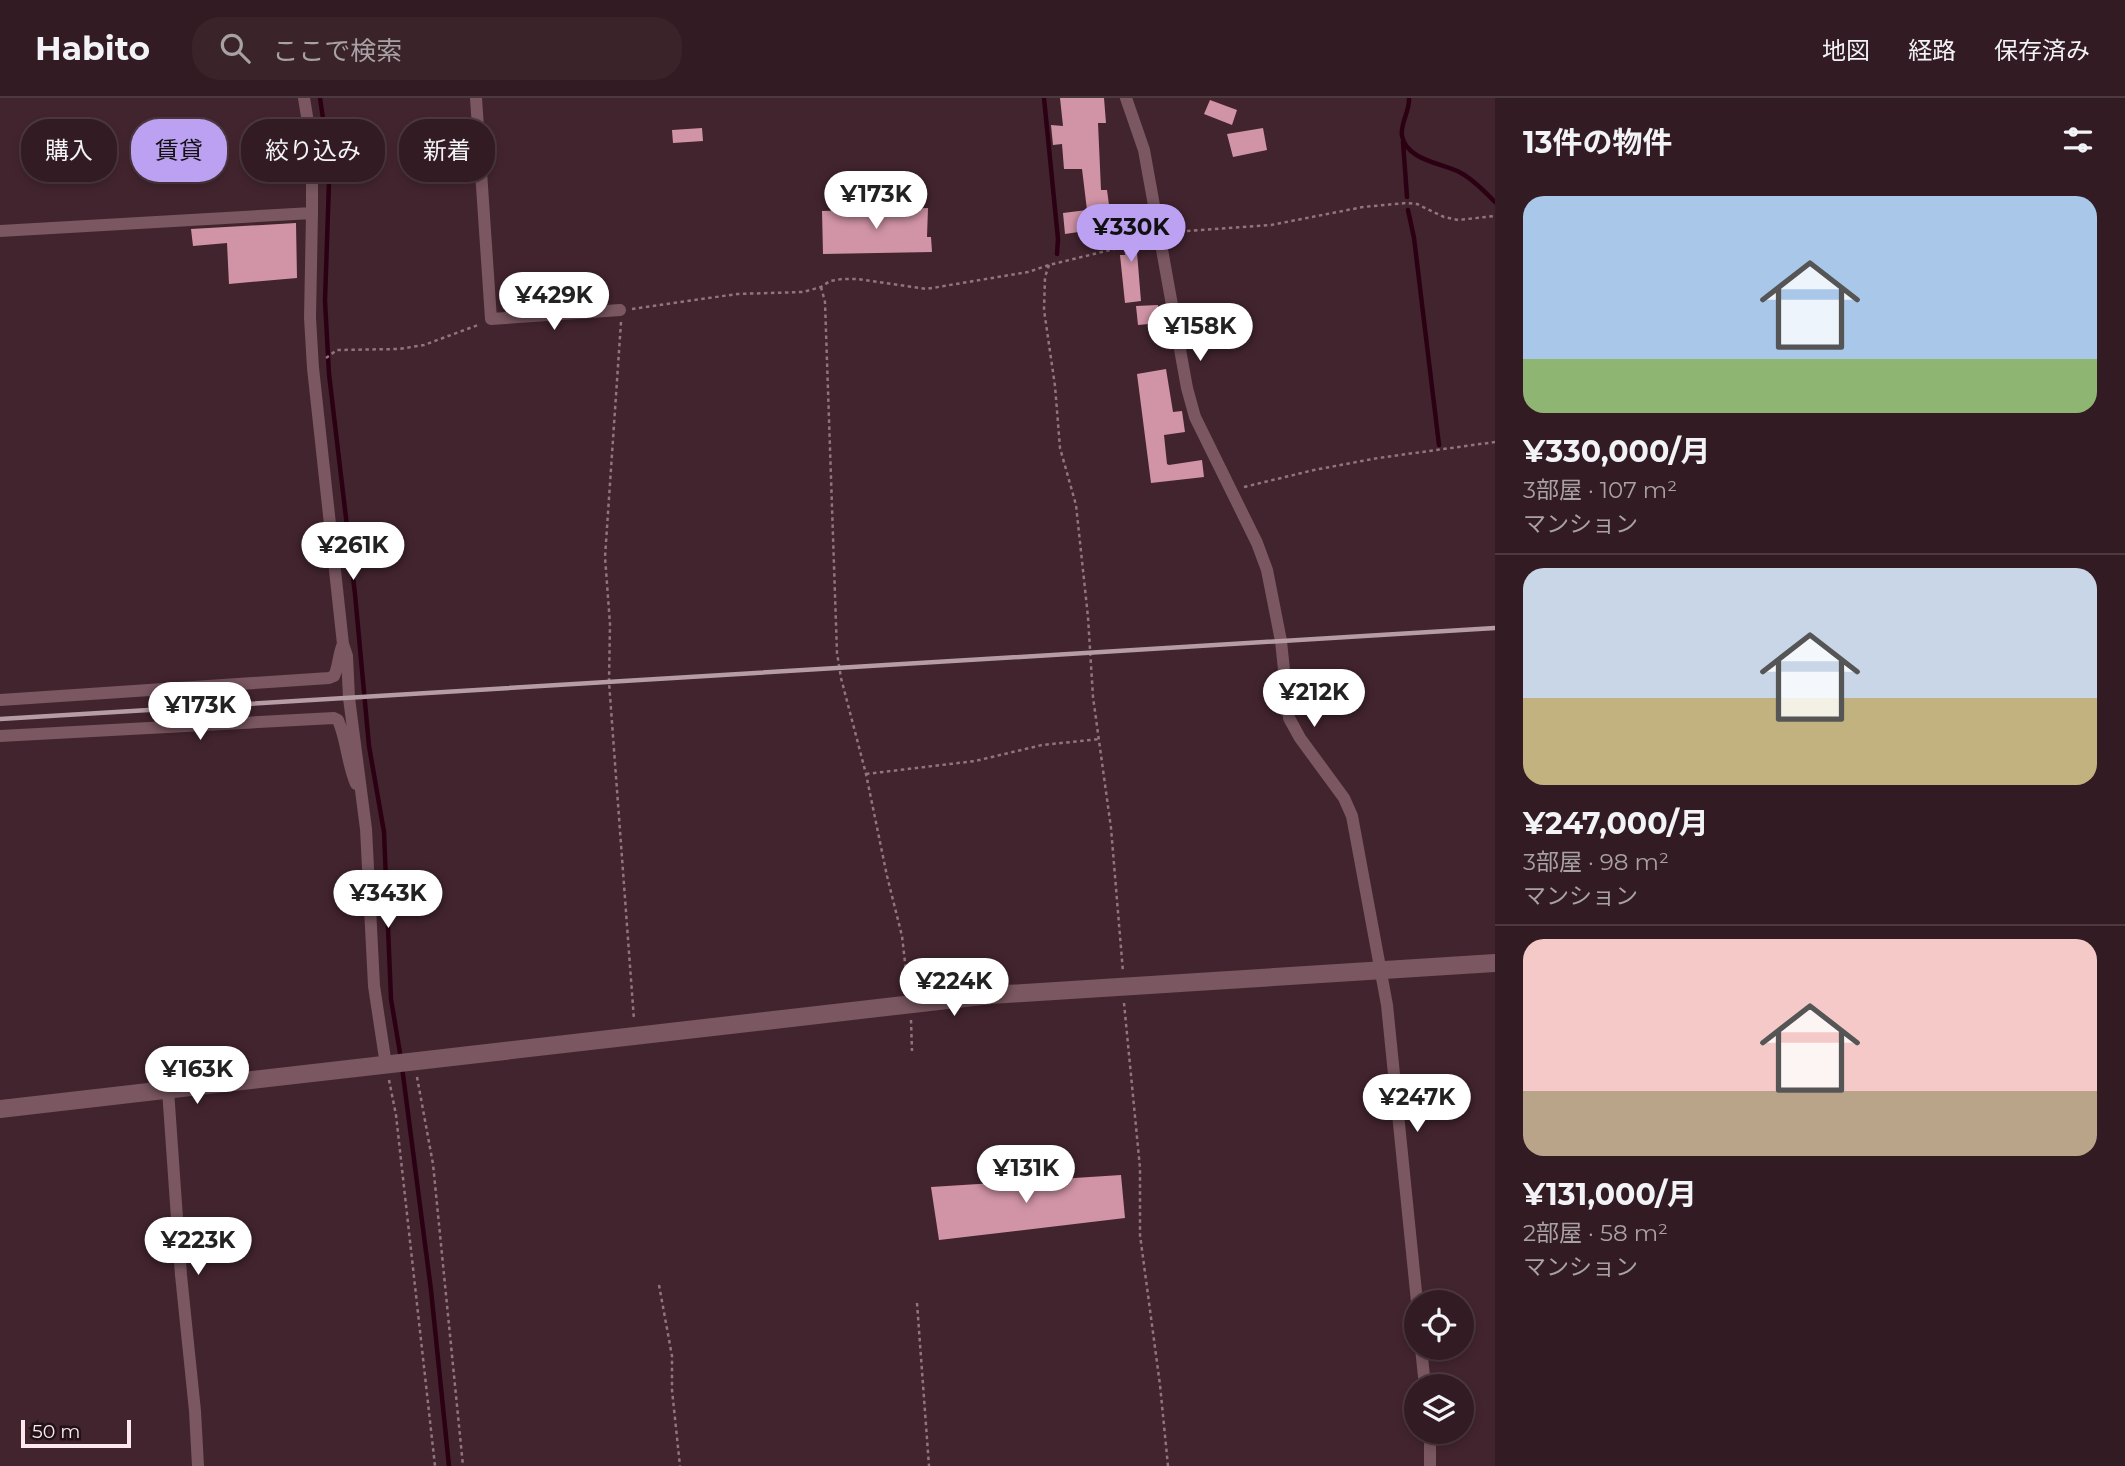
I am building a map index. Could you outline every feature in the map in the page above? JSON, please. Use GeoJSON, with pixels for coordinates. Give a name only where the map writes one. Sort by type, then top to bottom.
{"type":"FeatureCollection","features":[{"type":"Feature","properties":{"kind":"street"},"geometry":{"type":"LineString","coordinates":[[304,98],[313,166],[310,317],[313,368],[366,829],[374,986],[387,1065]]}},
{"type":"Feature","properties":{"kind":"street"},"geometry":{"type":"LineString","coordinates":[[476,98],[491,319],[620,310]]}},
{"type":"Feature","properties":{"kind":"street"},"geometry":{"type":"LineString","coordinates":[[1126,98],[1144,150],[1187,388],[1195,417],[1257,543],[1267,570],[1280,641],[1289,718],[1300,738],[1344,798],[1352,816],[1387,1005],[1416,1290]]}},
{"type":"Feature","properties":{"kind":"street"},"geometry":{"type":"LineString","coordinates":[[0,231],[312,212]]}},
{"type":"Feature","properties":{"kind":"street"},"geometry":{"type":"LineString","coordinates":[[0,701],[329,678],[334,676],[337,670],[337,656],[343,644]]}},
{"type":"Feature","properties":{"kind":"street"},"geometry":{"type":"LineString","coordinates":[[0,736],[334,718],[341,727],[348,767],[362,799]]}},
{"type":"Feature","properties":{"kind":"street"},"geometry":{"type":"LineString","coordinates":[[0,1109],[991,995],[1495,963]]}},
{"type":"Feature","properties":{"kind":"street"},"geometry":{"type":"LineString","coordinates":[[168,1090],[198,1466]]}},
{"type":"Feature","properties":{"kind":"street"},"geometry":{"type":"LineString","coordinates":[[1430,1444],[1430,1466]]}},
{"type":"Feature","properties":{"kind":"path"},"geometry":{"type":"LineString","coordinates":[[636,1035],[609,682],[610,624],[605,557],[610,461],[619,373],[620,310],[737,294],[803,292],[821,287],[830,281],[858,279],[926,289],[1028,272],[1160,236],[1271,225],[1363,207],[1406,203],[1417,204],[1444,217],[1458,220],[1495,216]]}},
{"type":"Feature","properties":{"kind":"path"},"geometry":{"type":"LineString","coordinates":[[1049,265],[1045,277],[1044,310],[1055,386],[1060,448],[1076,505],[1093,697],[1114,855],[1140,1168],[1141,1245],[1168,1466]]}},
{"type":"Feature","properties":{"kind":"path"},"geometry":{"type":"LineString","coordinates":[[821,287],[825,302],[837,653],[902,936],[910,1003],[912,1051]]}},
{"type":"Feature","properties":{"kind":"path"},"geometry":{"type":"LineString","coordinates":[[318,363],[337,350],[399,349],[424,345],[491,319]]}},
{"type":"Feature","properties":{"kind":"path"},"geometry":{"type":"LineString","coordinates":[[1230,491],[1365,461],[1495,442]]}},
{"type":"Feature","properties":{"kind":"path"},"geometry":{"type":"LineString","coordinates":[[866,774],[975,761],[1042,745],[1100,739]]}},
{"type":"Feature","properties":{"kind":"path"},"geometry":{"type":"LineString","coordinates":[[414,1062],[433,1164],[463,1466]]}},
{"type":"Feature","properties":{"kind":"path"},"geometry":{"type":"LineString","coordinates":[[387,1065],[396,1115],[435,1466]]}},
{"type":"Feature","properties":{"kind":"path"},"geometry":{"type":"LineString","coordinates":[[659,1285],[672,1356],[680,1466]]}},
{"type":"Feature","properties":{"kind":"path"},"geometry":{"type":"LineString","coordinates":[[917,1303],[929,1466]]}},
{"type":"Feature","properties":{"kind":"building"},"geometry":{"type":"Polygon","coordinates":[[[1060,98],[1104,98],[1106,123],[1098,123],[1101,190],[1107,190],[1112,227],[1065,234],[1063,213],[1087,210],[1082,169],[1064,169],[1062,144],[1053,145],[1051,125],[1063,126],[1060,98]]]}},
{"type":"Feature","properties":{"kind":"building"},"geometry":{"type":"Polygon","coordinates":[[[1210,100],[1237,110],[1232,125],[1204,114],[1210,100]]]}},
{"type":"Feature","properties":{"kind":"building"},"geometry":{"type":"Polygon","coordinates":[[[702,128],[703,141],[673,143],[672,130],[702,128]]]}},
{"type":"Feature","properties":{"kind":"building"},"geometry":{"type":"Polygon","coordinates":[[[1263,128],[1267,150],[1233,157],[1227,134],[1263,128]]]}},
{"type":"Feature","properties":{"kind":"building"},"geometry":{"type":"Polygon","coordinates":[[[928,208],[927,237],[931,237],[932,252],[823,254],[822,211],[928,208]]]}},
{"type":"Feature","properties":{"kind":"building"},"geometry":{"type":"Polygon","coordinates":[[[296,223],[297,278],[229,284],[227,243],[193,246],[191,229],[296,223]]]}},
{"type":"Feature","properties":{"kind":"building"},"geometry":{"type":"Polygon","coordinates":[[[1141,225],[1142,239],[1136,240],[1141,301],[1125,303],[1120,255],[1125,255],[1122,228],[1141,225]]]}},
{"type":"Feature","properties":{"kind":"building"},"geometry":{"type":"Polygon","coordinates":[[[1158,305],[1160,323],[1138,325],[1136,306],[1158,305]]]}},
{"type":"Feature","properties":{"kind":"building"},"geometry":{"type":"Polygon","coordinates":[[[1166,369],[1173,412],[1182,411],[1185,432],[1164,435],[1167,464],[1202,460],[1204,477],[1151,483],[1137,374],[1166,369]]]}},
{"type":"Feature","properties":{"kind":"building"},"geometry":{"type":"Polygon","coordinates":[[[1121,1175],[1125,1218],[939,1240],[931,1187],[1121,1175]]]}},
{"type":"Feature","properties":{"kind":"waterway"},"geometry":{"type":"LineString","coordinates":[[320,98],[329,182],[325,301],[329,374],[355,594],[369,746],[384,832],[391,999],[401,1059]]}},
{"type":"Feature","properties":{"kind":"waterway"},"geometry":{"type":"LineString","coordinates":[[1044,98],[1058,239],[1057,254]]}},
{"type":"Feature","properties":{"kind":"waterway"},"geometry":{"type":"LineString","coordinates":[[1409,98],[1402,131],[1405,144],[1418,156],[1466,176],[1495,202]]}},
{"type":"Feature","properties":{"kind":"waterway"},"geometry":{"type":"LineString","coordinates":[[1403,142],[1407,197]]}},
{"type":"Feature","properties":{"kind":"waterway"},"geometry":{"type":"LineString","coordinates":[[1408,210],[1414,238],[1439,445]]}},
{"type":"Feature","properties":{"kind":"waterway"},"geometry":{"type":"LineString","coordinates":[[402,1067],[431,1290],[449,1466]]}},
{"type":"Feature","properties":{"kind":"railway"},"geometry":{"type":"LineString","coordinates":[[0,719],[1495,628]]}}]}
